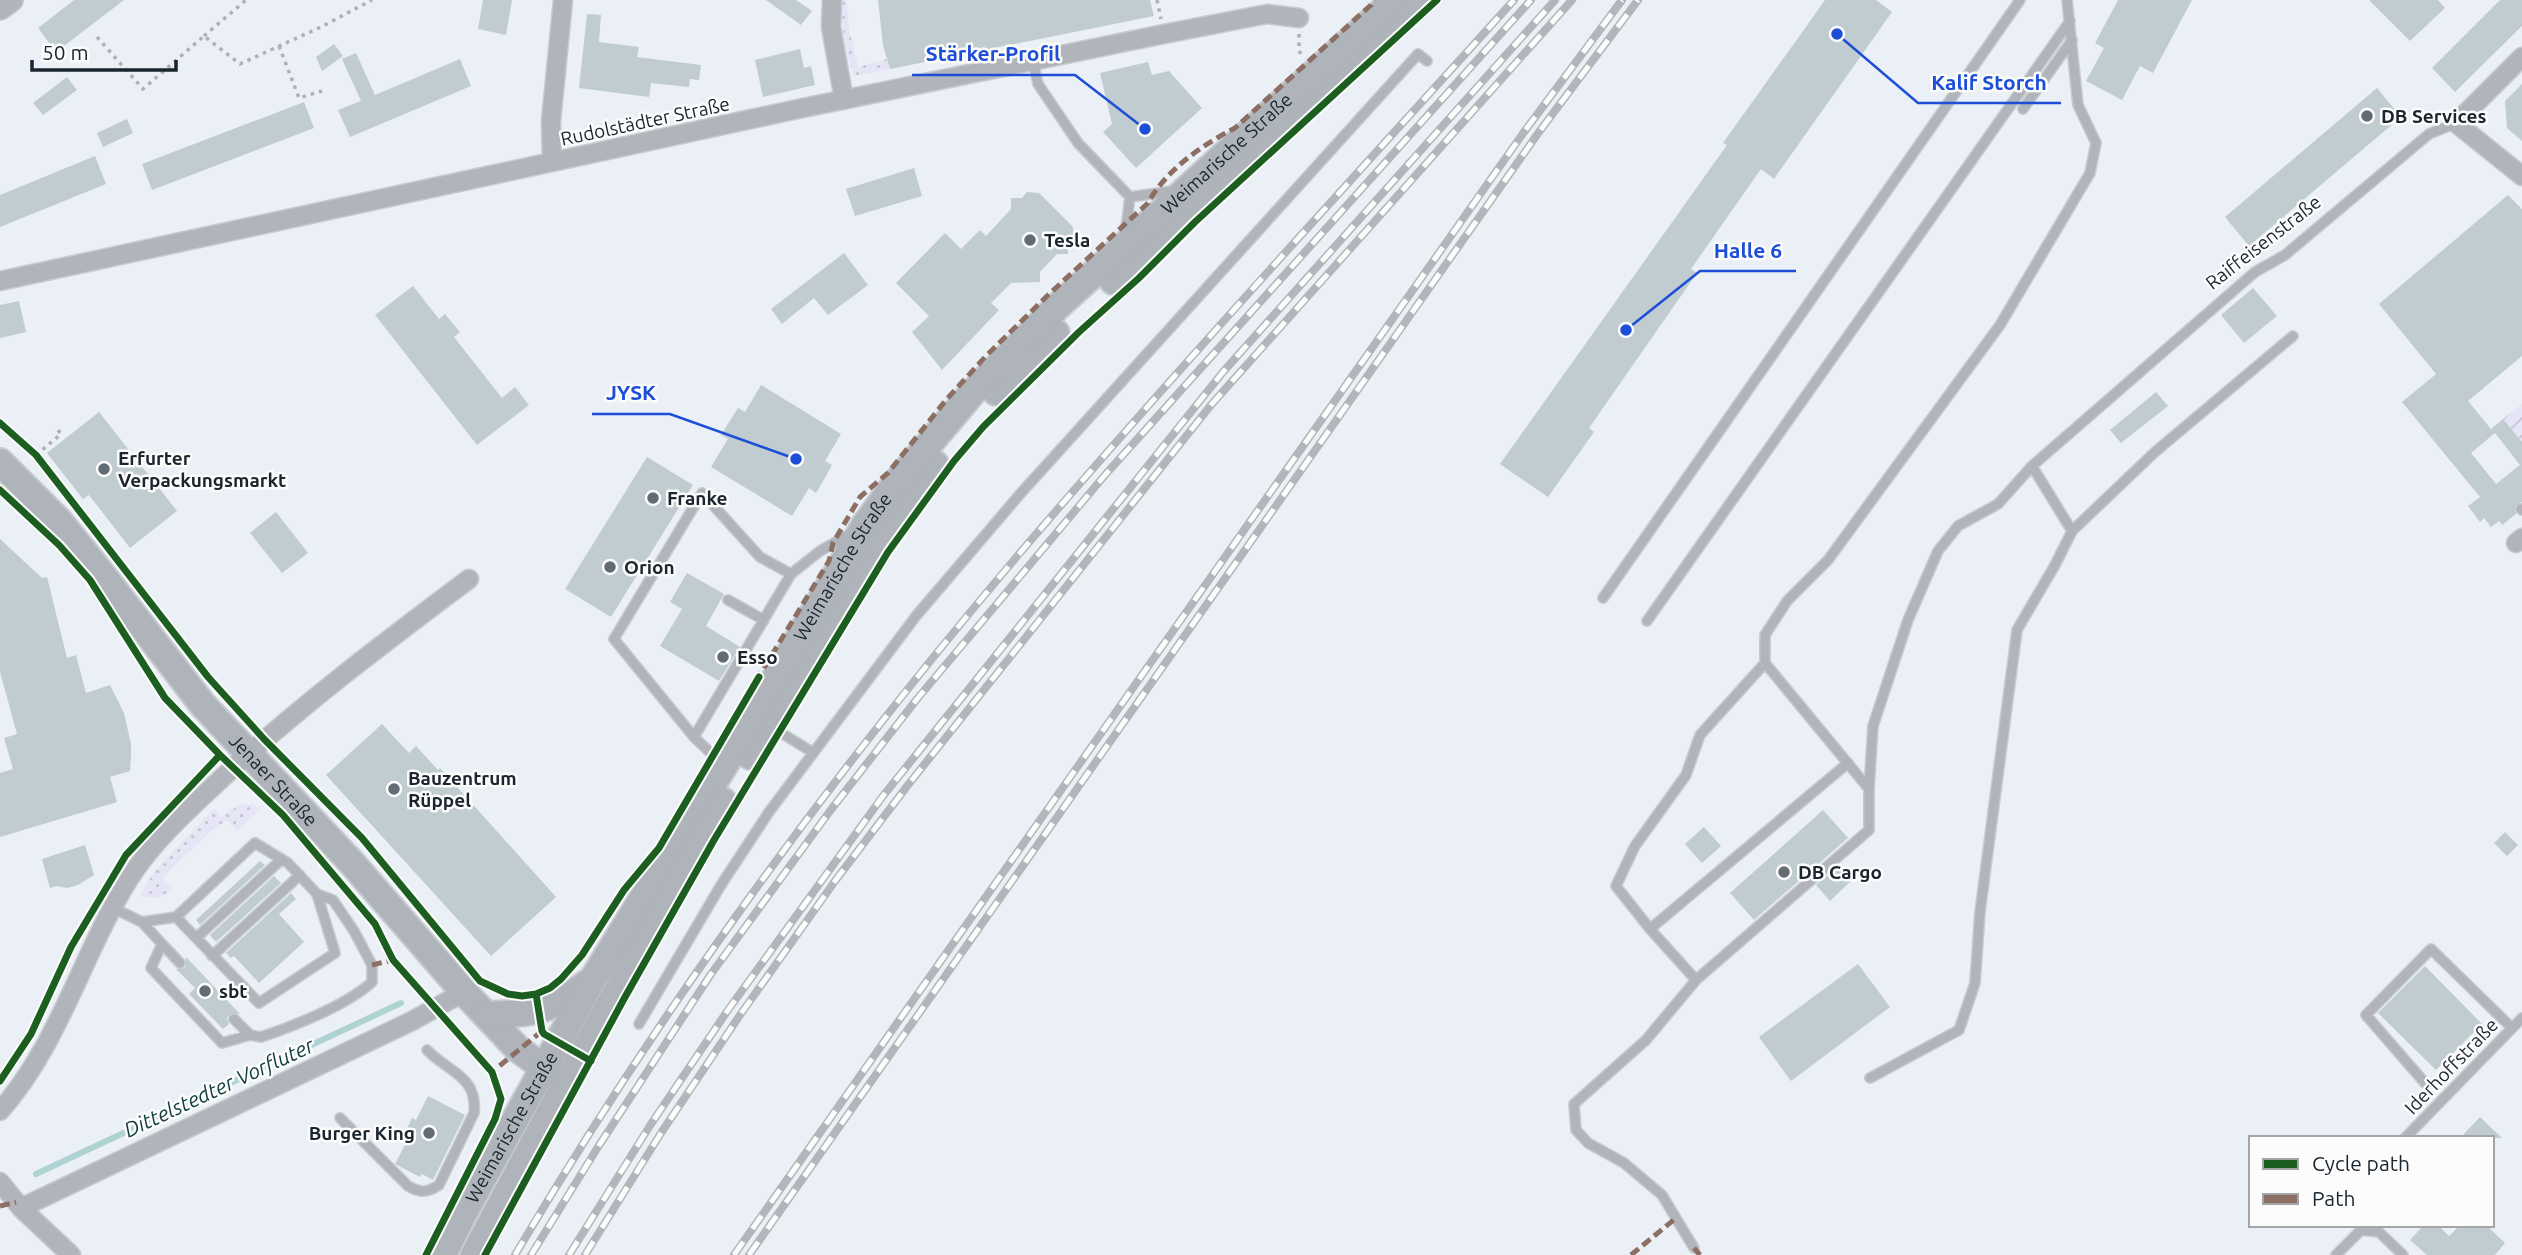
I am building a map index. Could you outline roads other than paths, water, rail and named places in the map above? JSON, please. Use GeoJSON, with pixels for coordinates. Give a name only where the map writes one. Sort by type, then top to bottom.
{"type":"FeatureCollection","features":[{"type":"Feature","properties":{"kind":"main road","name":"Weimarische Straße"},"geometry":{"type":"LineString","coordinates":[[443,1255],[593,979],[724,766],[865,525],[896,483],[972,393],[1047,316],[1395,0]]}},
{"type":"Feature","properties":{"kind":"main road","name":"Weimarische Straße"},"geometry":{"type":"LineString","coordinates":[[474,1255],[566,1082],[711,821],[865,564],[908,498],[997,392],[1069,320],[1423,0]]}},
{"type":"Feature","properties":{"kind":"main road","name":"Jenaer Straße"},"geometry":{"type":"LineString","coordinates":[[0,462],[59,521],[203,705],[352,863],[464,992],[518,1049],[543,1069],[566,1082]]}},
{"type":"Feature","properties":{"kind":"main road"},"geometry":{"type":"LineString","coordinates":[[486,1015],[540,1011],[568,997],[593,979]]}},
{"type":"Feature","properties":{"kind":"street"},"geometry":{"type":"LineString","coordinates":[[0,8],[11,0]]}},
{"type":"Feature","properties":{"kind":"street"},"geometry":{"type":"LineString","coordinates":[[552,162],[551,121],[563,0]]}},
{"type":"Feature","properties":{"kind":"street"},"geometry":{"type":"LineString","coordinates":[[832,0],[831,27],[844,100]]}},
{"type":"Feature","properties":{"kind":"street","name":"Rudolstädter Straße"},"geometry":{"type":"LineString","coordinates":[[0,281],[1033,61],[1267,14],[1299,18]]}},
{"type":"Feature","properties":{"kind":"street","name":"Raiffeisenstraße"},"geometry":{"type":"LineString","coordinates":[[2456,123],[2522,57]]}},
{"type":"Feature","properties":{"kind":"street"},"geometry":{"type":"LineString","coordinates":[[2456,123],[2522,176]]}},
{"type":"Feature","properties":{"kind":"street"},"geometry":{"type":"LineString","coordinates":[[0,1111],[14,1096],[41,1053],[129,879],[167,832],[249,753],[302,707],[470,579]]}},
{"type":"Feature","properties":{"kind":"street"},"geometry":{"type":"LineString","coordinates":[[21,1208],[412,1021],[464,992]]}},
{"type":"Feature","properties":{"kind":"street"},"geometry":{"type":"LineString","coordinates":[[0,1182],[21,1208],[71,1255]]}},
{"type":"Feature","properties":{"kind":"lane"},"geometry":{"type":"LineString","coordinates":[[1603,598],[2020,0]]}},
{"type":"Feature","properties":{"kind":"lane"},"geometry":{"type":"LineString","coordinates":[[1869,789],[1765,663],[1765,635],[1787,601],[1828,560],[2000,325],[2090,173],[2096,143],[2078,104],[2067,0]]}},
{"type":"Feature","properties":{"kind":"lane"},"geometry":{"type":"LineString","coordinates":[[1647,621],[2070,21]]}},
{"type":"Feature","properties":{"kind":"lane"},"geometry":{"type":"LineString","coordinates":[[2023,109],[2072,40]]}},
{"type":"Feature","properties":{"kind":"lane"},"geometry":{"type":"LineString","coordinates":[[639,1024],[720,885],[812,752],[916,616],[1021,493],[1418,54],[1427,61]]}},
{"type":"Feature","properties":{"kind":"lane"},"geometry":{"type":"LineString","coordinates":[[1033,61],[1038,84],[1078,144],[1130,197]]}},
{"type":"Feature","properties":{"kind":"lane","name":"Raiffeisenstraße"},"geometry":{"type":"LineString","coordinates":[[1695,1248],[1662,1195],[1624,1163],[1588,1143],[1576,1130],[1574,1104],[1646,1040],[1696,980],[1869,830],[1873,726],[1908,620],[1938,551],[1958,526],[1998,504],[2032,466],[2255,272],[2285,255],[2429,134],[2456,123]]}},
{"type":"Feature","properties":{"kind":"lane"},"geometry":{"type":"LineString","coordinates":[[1130,197],[1184,190]]}},
{"type":"Feature","properties":{"kind":"lane"},"geometry":{"type":"LineString","coordinates":[[1123,247],[1130,197]]}},
{"type":"Feature","properties":{"kind":"lane"},"geometry":{"type":"LineString","coordinates":[[1870,1078],[1959,1030],[1975,983],[1980,912],[2017,630],[2072,531],[2155,452],[2293,336]]}},
{"type":"Feature","properties":{"kind":"lane"},"geometry":{"type":"LineString","coordinates":[[2032,466],[2072,531]]}},
{"type":"Feature","properties":{"kind":"lane","name":"Weimarische Straße"},"geometry":{"type":"LineString","coordinates":[[694,737],[614,639],[702,494],[760,557],[791,574]]}},
{"type":"Feature","properties":{"kind":"lane"},"geometry":{"type":"LineString","coordinates":[[724,766],[694,737],[791,574],[820,551],[865,525]]}},
{"type":"Feature","properties":{"kind":"lane"},"geometry":{"type":"LineString","coordinates":[[728,600],[764,620]]}},
{"type":"Feature","properties":{"kind":"lane"},"geometry":{"type":"LineString","coordinates":[[1696,980],[1616,886],[1635,846],[1686,775],[1700,734],[1765,663]]}},
{"type":"Feature","properties":{"kind":"lane"},"geometry":{"type":"LineString","coordinates":[[769,725],[812,752]]}},
{"type":"Feature","properties":{"kind":"lane"},"geometry":{"type":"LineString","coordinates":[[1650,929],[1848,763]]}},
{"type":"Feature","properties":{"kind":"lane"},"geometry":{"type":"LineString","coordinates":[[142,922],[176,917],[256,843],[282,859],[317,894],[335,953],[259,1003],[176,917]]}},
{"type":"Feature","properties":{"kind":"lane"},"geometry":{"type":"LineString","coordinates":[[196,939],[282,859]]}},
{"type":"Feature","properties":{"kind":"lane"},"geometry":{"type":"LineString","coordinates":[[212,956],[300,875]]}},
{"type":"Feature","properties":{"kind":"lane"},"geometry":{"type":"LineString","coordinates":[[162,944],[151,968],[222,1043],[250,1035],[261,1037],[280,1031],[362,992],[372,982],[372,965],[354,931],[333,900],[317,894]]}},
{"type":"Feature","properties":{"kind":"lane"},"geometry":{"type":"LineString","coordinates":[[113,908],[142,922],[180,962]]}},
{"type":"Feature","properties":{"kind":"lane"},"geometry":{"type":"LineString","coordinates":[[2425,1083],[2365,1015],[2431,949],[2512,1028]]}},
{"type":"Feature","properties":{"kind":"lane","name":"Iderhoffstraße"},"geometry":{"type":"LineString","coordinates":[[2407,1136],[2522,1018]]}},
{"type":"Feature","properties":{"kind":"lane"},"geometry":{"type":"LineString","coordinates":[[234,1020],[250,1035]]}},
{"type":"Feature","properties":{"kind":"lane"},"geometry":{"type":"LineString","coordinates":[[341,1118],[408,1186],[418,1192],[429,1191],[439,1185],[474,1113],[475,1101],[467,1081],[440,1064],[427,1050]]}},
{"type":"Feature","properties":{"kind":"lane"},"geometry":{"type":"LineString","coordinates":[[2336,1255],[2361,1230],[2379,1231],[2403,1255]]}},
{"type":"Feature","properties":{"kind":"waterway","name":"Dittelstedter Vorfluter"},"geometry":{"type":"LineString","coordinates":[[36,1174],[401,1003]]}},
{"type":"Feature","properties":{"kind":"railway"},"geometry":{"type":"LineString","coordinates":[[515,1255],[629,1072],[690,982],[752,894],[882,721],[1019,554],[1141,414],[1514,0]]}},
{"type":"Feature","properties":{"kind":"railway"},"geometry":{"type":"LineString","coordinates":[[531,1255],[711,974],[830,811],[917,699],[1105,475],[1531,0]]}},
{"type":"Feature","properties":{"kind":"railway"},"geometry":{"type":"LineString","coordinates":[[569,1255],[651,1124],[728,1010],[883,796],[1223,372],[1555,0]]}},
{"type":"Feature","properties":{"kind":"railway"},"geometry":{"type":"LineString","coordinates":[[585,1255],[661,1133],[740,1015],[835,881],[908,785],[1211,405],[1572,0]]}},
{"type":"Feature","properties":{"kind":"railway"},"geometry":{"type":"LineString","coordinates":[[734,1255],[1524,132],[1622,0]]}},
{"type":"Feature","properties":{"kind":"railway"},"geometry":{"type":"LineString","coordinates":[[749,1255],[1539,132],[1638,0]]}},
{"type":"Feature","properties":{"kind":"place","name":"Kalif Storch"},"geometry":{"type":"Point","coordinates":[1837,34]}},
{"type":"Feature","properties":{"kind":"place","name":"DB Services"},"geometry":{"type":"Point","coordinates":[2367,116]}},
{"type":"Feature","properties":{"kind":"place","name":"Stärker-Profil"},"geometry":{"type":"Point","coordinates":[1145,129]}},
{"type":"Feature","properties":{"kind":"place","name":"Tesla"},"geometry":{"type":"Point","coordinates":[1030,240]}},
{"type":"Feature","properties":{"kind":"place","name":"Halle 6"},"geometry":{"type":"Point","coordinates":[1626,330]}},
{"type":"Feature","properties":{"kind":"place","name":"JYSK"},"geometry":{"type":"Point","coordinates":[796,459]}},
{"type":"Feature","properties":{"kind":"place","name":"Erfurter Verpackungsmarkt"},"geometry":{"type":"Point","coordinates":[104,469]}},
{"type":"Feature","properties":{"kind":"place","name":"Franke"},"geometry":{"type":"Point","coordinates":[653,498]}},
{"type":"Feature","properties":{"kind":"place","name":"Orion"},"geometry":{"type":"Point","coordinates":[610,567]}},
{"type":"Feature","properties":{"kind":"place","name":"Esso"},"geometry":{"type":"Point","coordinates":[723,657]}},
{"type":"Feature","properties":{"kind":"place","name":"Bauzentrum Rüppel"},"geometry":{"type":"Point","coordinates":[394,789]}},
{"type":"Feature","properties":{"kind":"place","name":"DB Cargo"},"geometry":{"type":"Point","coordinates":[1784,872]}},
{"type":"Feature","properties":{"kind":"place","name":"sbt"},"geometry":{"type":"Point","coordinates":[205,991]}},
{"type":"Feature","properties":{"kind":"place","name":"Burger King"},"geometry":{"type":"Point","coordinates":[429,1133]}}]}
